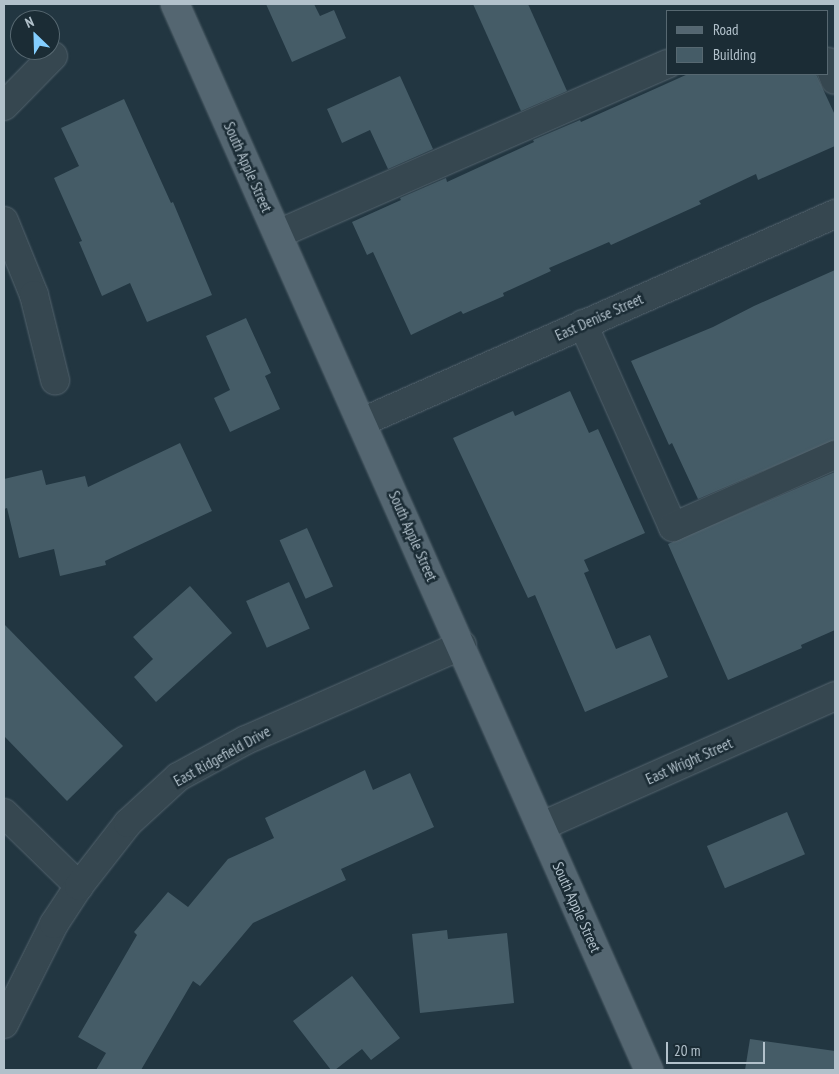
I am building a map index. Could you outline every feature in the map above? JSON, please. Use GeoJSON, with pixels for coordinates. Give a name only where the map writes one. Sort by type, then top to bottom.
{"type":"FeatureCollection","features":[{"type":"Feature","properties":{"kind":"main road","name":"South Apple Street"},"geometry":{"type":"LineString","coordinates":[[175,4],[462,645],[649,1070]]}},
{"type":"Feature","properties":{"kind":"street"},"geometry":{"type":"LineString","coordinates":[[4,106],[49,60]]}},
{"type":"Feature","properties":{"kind":"street"},"geometry":{"type":"LineString","coordinates":[[278,234],[666,65]]}},
{"type":"Feature","properties":{"kind":"street"},"geometry":{"type":"LineString","coordinates":[[829,65],[835,80]]}},
{"type":"Feature","properties":{"kind":"street","name":"East Denise Street"},"geometry":{"type":"LineString","coordinates":[[362,422],[835,214]]}},
{"type":"Feature","properties":{"kind":"street"},"geometry":{"type":"LineString","coordinates":[[4,221],[34,295],[55,380]]}},
{"type":"Feature","properties":{"kind":"street"},"geometry":{"type":"LineString","coordinates":[[583,324],[673,527],[835,455]]}},
{"type":"Feature","properties":{"kind":"street","name":"East Ridgefield Drive"},"geometry":{"type":"LineString","coordinates":[[4,1024],[54,924],[79,886],[128,823],[178,777],[246,740],[462,645]]}},
{"type":"Feature","properties":{"kind":"street","name":"East Wright Street"},"geometry":{"type":"LineString","coordinates":[[542,826],[835,696]]}},
{"type":"Feature","properties":{"kind":"street"},"geometry":{"type":"LineString","coordinates":[[4,813],[79,886]]}},
{"type":"Feature","properties":{"kind":"building"},"geometry":{"type":"Polygon","coordinates":[[[266,4],[314,4],[320,16],[334,10],[346,38],[292,62],[266,4]]]}},
{"type":"Feature","properties":{"kind":"building"},"geometry":{"type":"Polygon","coordinates":[[[473,4],[528,4],[567,91],[521,111],[473,4]]]}},
{"type":"Feature","properties":{"kind":"building"},"geometry":{"type":"Polygon","coordinates":[[[686,75],[816,75],[835,115],[835,146],[758,180],[756,174],[699,201],[701,204],[611,245],[609,242],[549,268],[551,271],[503,293],[504,296],[463,314],[461,311],[411,335],[373,252],[367,255],[352,222],[401,200],[400,198],[446,178],[447,182],[534,142],[533,140],[580,120],[581,122],[686,75]]]}},
{"type":"Feature","properties":{"kind":"building"},"geometry":{"type":"Polygon","coordinates":[[[400,76],[433,149],[388,169],[370,130],[342,143],[327,109],[400,76]]]}},
{"type":"Feature","properties":{"kind":"building"},"geometry":{"type":"Polygon","coordinates":[[[124,99],[171,203],[173,202],[212,295],[147,322],[130,283],[102,296],[79,242],[82,241],[54,178],[79,166],[61,128],[124,99]]]}},
{"type":"Feature","properties":{"kind":"building"},"geometry":{"type":"Polygon","coordinates":[[[835,270],[835,440],[698,499],[672,443],[669,445],[631,361],[713,327],[754,306],[835,270]]]}},
{"type":"Feature","properties":{"kind":"building"},"geometry":{"type":"Polygon","coordinates":[[[246,318],[271,373],[265,376],[280,409],[230,432],[214,398],[230,390],[206,336],[246,318]]]}},
{"type":"Feature","properties":{"kind":"building"},"geometry":{"type":"Polygon","coordinates":[[[570,391],[589,433],[598,429],[645,533],[584,560],[589,571],[584,573],[616,649],[650,635],[668,677],[585,712],[535,595],[528,598],[453,438],[513,411],[515,416],[570,391]]]}},
{"type":"Feature","properties":{"kind":"building"},"geometry":{"type":"Polygon","coordinates":[[[180,443],[212,511],[105,561],[106,565],[60,576],[54,549],[19,558],[7,508],[4,509],[4,479],[42,470],[46,485],[85,476],[88,487],[180,443]]]}},
{"type":"Feature","properties":{"kind":"building"},"geometry":{"type":"Polygon","coordinates":[[[835,472],[835,630],[801,645],[802,648],[728,680],[668,544],[835,472]]]}},
{"type":"Feature","properties":{"kind":"building"},"geometry":{"type":"Polygon","coordinates":[[[307,528],[333,586],[306,599],[280,540],[307,528]]]}},
{"type":"Feature","properties":{"kind":"building"},"geometry":{"type":"Polygon","coordinates":[[[289,582],[310,629],[267,648],[246,601],[289,582]]]}},
{"type":"Feature","properties":{"kind":"building"},"geometry":{"type":"Polygon","coordinates":[[[190,586],[232,633],[156,702],[134,677],[153,659],[133,637],[190,586]]]}},
{"type":"Feature","properties":{"kind":"building"},"geometry":{"type":"Polygon","coordinates":[[[4,624],[123,746],[67,801],[4,736],[4,624]]]}},
{"type":"Feature","properties":{"kind":"building"},"geometry":{"type":"Polygon","coordinates":[[[365,770],[373,790],[410,773],[434,827],[341,869],[346,880],[253,923],[200,986],[193,981],[141,1070],[96,1070],[106,1053],[78,1037],[137,935],[134,932],[168,892],[188,907],[228,859],[274,838],[265,818],[365,770]]]}},
{"type":"Feature","properties":{"kind":"building"},"geometry":{"type":"Polygon","coordinates":[[[787,812],[805,854],[725,888],[707,846],[787,812]]]}},
{"type":"Feature","properties":{"kind":"building"},"geometry":{"type":"Polygon","coordinates":[[[447,930],[448,939],[507,933],[514,1003],[420,1013],[412,934],[447,930]]]}},
{"type":"Feature","properties":{"kind":"building"},"geometry":{"type":"Polygon","coordinates":[[[352,976],[400,1038],[371,1060],[362,1049],[335,1070],[331,1070],[293,1021],[352,976]]]}},
{"type":"Feature","properties":{"kind":"building"},"geometry":{"type":"Polygon","coordinates":[[[750,1039],[835,1051],[835,1070],[745,1070],[750,1039]]]}}]}
